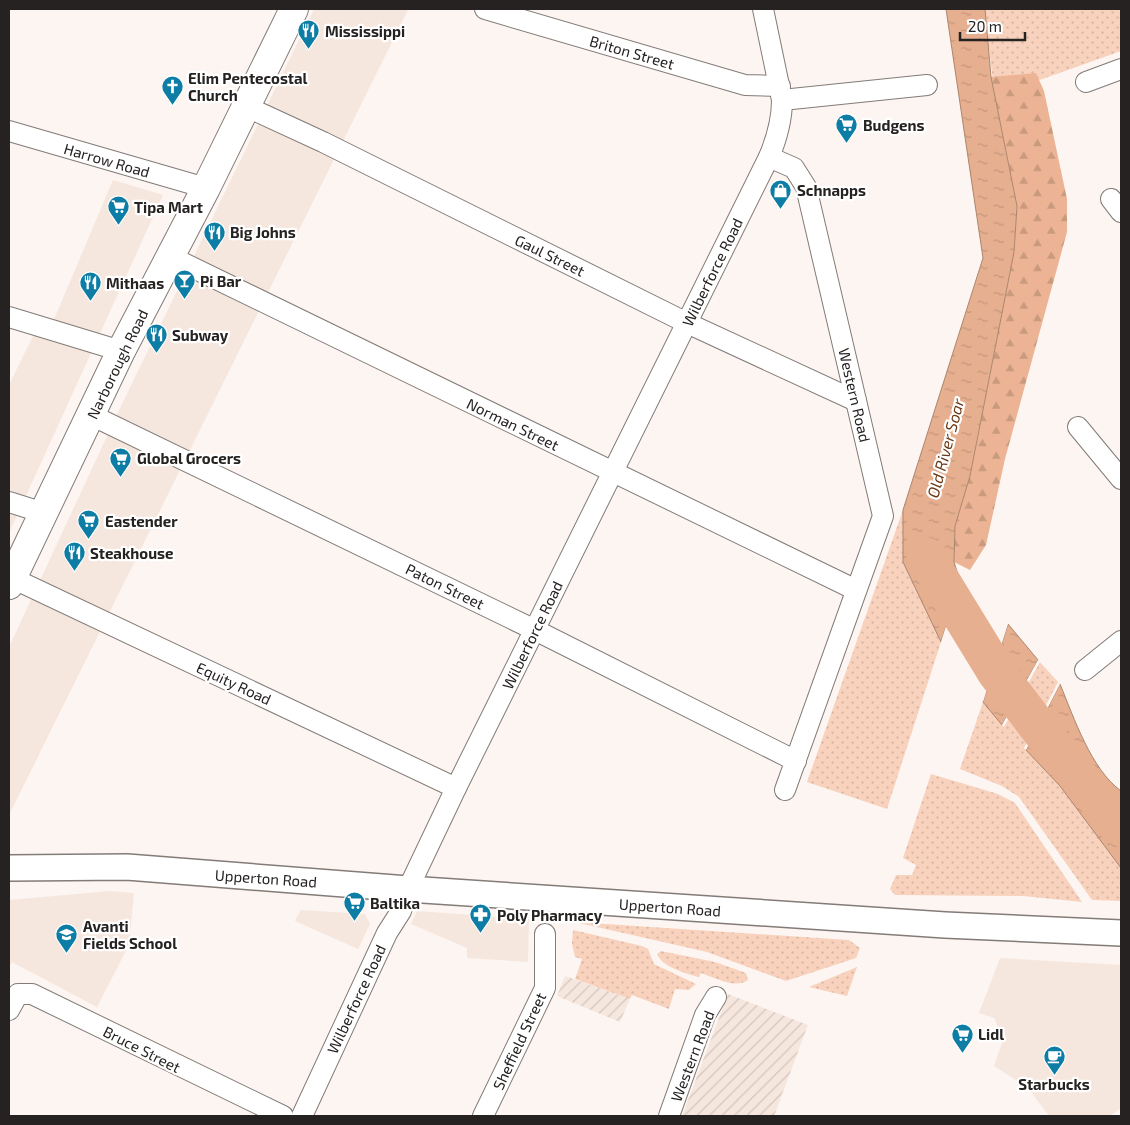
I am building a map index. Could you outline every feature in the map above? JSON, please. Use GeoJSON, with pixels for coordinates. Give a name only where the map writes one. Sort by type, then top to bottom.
{"type":"FeatureCollection","features":[{"type":"Feature","properties":{"kind":"main road","name":"Narborough Road"},"geometry":{"type":"LineString","coordinates":[[10,582],[121,351],[206,188],[294,9]]}},
{"type":"Feature","properties":{"kind":"street","name":"Briton Street"},"geometry":{"type":"LineString","coordinates":[[485,9],[745,85],[781,93],[926,85]]}},
{"type":"Feature","properties":{"kind":"street"},"geometry":{"type":"LineString","coordinates":[[763,9],[781,93],[782,114],[778,134],[769,157]]}},
{"type":"Feature","properties":{"kind":"street"},"geometry":{"type":"LineString","coordinates":[[1086,82],[1121,69]]}},
{"type":"Feature","properties":{"kind":"street","name":"Gaul Street"},"geometry":{"type":"LineString","coordinates":[[245,106],[323,142],[687,323],[856,400]]}},
{"type":"Feature","properties":{"kind":"street","name":"Harrow Road"},"geometry":{"type":"LineString","coordinates":[[9,131],[206,188]]}},
{"type":"Feature","properties":{"kind":"street","name":"Wilberforce Road"},"geometry":{"type":"LineString","coordinates":[[302,1116],[387,932],[401,911],[408,890],[456,788],[769,157]]}},
{"type":"Feature","properties":{"kind":"street","name":"Western Road"},"geometry":{"type":"LineString","coordinates":[[769,157],[794,168],[806,187],[883,516],[785,790]]}},
{"type":"Feature","properties":{"kind":"street","name":"Norman Street"},"geometry":{"type":"LineString","coordinates":[[171,257],[856,590]]}},
{"type":"Feature","properties":{"kind":"street"},"geometry":{"type":"LineString","coordinates":[[9,317],[121,351]]}},
{"type":"Feature","properties":{"kind":"street","name":"Paton Street"},"geometry":{"type":"LineString","coordinates":[[91,415],[535,630],[796,761]]}},
{"type":"Feature","properties":{"kind":"street"},"geometry":{"type":"LineString","coordinates":[[1078,427],[1121,479]]}},
{"type":"Feature","properties":{"kind":"street"},"geometry":{"type":"LineString","coordinates":[[9,502],[44,513]]}},
{"type":"Feature","properties":{"kind":"street","name":"Equity Road"},"geometry":{"type":"LineString","coordinates":[[10,582],[456,788]]}},
{"type":"Feature","properties":{"kind":"street"},"geometry":{"type":"LineString","coordinates":[[1085,670],[1121,641]]}},
{"type":"Feature","properties":{"kind":"street","name":"Upperton Road"},"geometry":{"type":"LineString","coordinates":[[9,868],[127,867],[408,890],[945,925],[1121,933]]}},
{"type":"Feature","properties":{"kind":"street","name":"Sheffield Street"},"geometry":{"type":"LineString","coordinates":[[484,1116],[545,988],[545,934]]}},
{"type":"Feature","properties":{"kind":"street","name":"Bruce Street"},"geometry":{"type":"LineString","coordinates":[[9,1010],[18,994],[32,994],[283,1116]]}},
{"type":"Feature","properties":{"kind":"street","name":"Western Road"},"geometry":{"type":"LineString","coordinates":[[669,1116],[705,1015],[716,997]]}},
{"type":"Feature","properties":{"kind":"shaded area"},"geometry":{"type":"Polygon","coordinates":[[[314,9],[408,10],[9,815],[9,647],[122,404],[314,9]]]}},
{"type":"Feature","properties":{"kind":"shaded area"},"geometry":{"type":"Polygon","coordinates":[[[984,9],[1121,9],[1121,51],[995,96],[984,9]]]}},
{"type":"Feature","properties":{"kind":"shaded area"},"geometry":{"type":"Polygon","coordinates":[[[113,180],[163,195],[9,533],[9,385],[38,326],[50,329],[113,180]]]}},
{"type":"Feature","properties":{"kind":"shaded area"},"geometry":{"type":"Polygon","coordinates":[[[903,510],[903,562],[941,642],[887,809],[807,782],[903,510]]]}},
{"type":"Feature","properties":{"kind":"shaded area"},"geometry":{"type":"Polygon","coordinates":[[[1038,660],[1060,684],[1026,750],[1060,786],[1121,868],[1121,901],[1092,900],[1019,797],[1002,786],[960,769],[983,702],[1002,725],[1038,660]]]}},
{"type":"Feature","properties":{"kind":"shaded area"},"geometry":{"type":"Polygon","coordinates":[[[931,774],[998,794],[1015,803],[1082,902],[1023,896],[895,895],[890,889],[896,875],[912,875],[916,865],[903,858],[931,774]]]}},
{"type":"Feature","properties":{"kind":"shaded area","name":"Avanti Fields School"},"geometry":{"type":"Polygon","coordinates":[[[110,891],[134,893],[129,945],[97,1007],[12,962],[9,967],[9,900],[110,891]]]}},
{"type":"Feature","properties":{"kind":"shaded area"},"geometry":{"type":"Polygon","coordinates":[[[301,910],[365,914],[370,924],[358,949],[295,921],[301,910]]]}},
{"type":"Feature","properties":{"kind":"shaded area"},"geometry":{"type":"Polygon","coordinates":[[[417,911],[529,919],[528,962],[467,958],[467,948],[411,924],[417,911]]]}},
{"type":"Feature","properties":{"kind":"shaded area"},"geometry":{"type":"Polygon","coordinates":[[[575,922],[849,940],[860,948],[856,958],[786,981],[707,952],[575,922]]]}},
{"type":"Feature","properties":{"kind":"shaded area"},"geometry":{"type":"Polygon","coordinates":[[[573,930],[642,946],[648,949],[654,964],[696,984],[689,990],[675,989],[669,1009],[632,995],[630,999],[575,979],[582,959],[575,957],[572,944],[573,930]]]}},
{"type":"Feature","properties":{"kind":"shaded area"},"geometry":{"type":"Polygon","coordinates":[[[661,951],[715,962],[746,973],[748,980],[731,983],[701,973],[699,977],[688,974],[664,963],[657,954],[661,951]]]}},
{"type":"Feature","properties":{"kind":"shaded area"},"geometry":{"type":"Polygon","coordinates":[[[1000,958],[1121,965],[1121,1108],[1110,1116],[1049,1116],[1028,1088],[994,1066],[1003,1040],[994,1018],[979,1013],[1000,958]]]}},
{"type":"Feature","properties":{"kind":"shaded area"},"geometry":{"type":"Polygon","coordinates":[[[857,967],[847,996],[809,987],[857,967]]]}},
{"type":"Feature","properties":{"kind":"shaded area"},"geometry":{"type":"Polygon","coordinates":[[[565,976],[630,999],[620,1022],[557,996],[565,976]]]}},
{"type":"Feature","properties":{"kind":"shaded area"},"geometry":{"type":"Polygon","coordinates":[[[728,994],[808,1025],[774,1116],[682,1116],[728,994]]]}},
{"type":"Feature","properties":{"kind":"green space"},"geometry":{"type":"Polygon","coordinates":[[[1036,73],[1044,91],[1067,199],[1067,232],[1005,459],[986,545],[970,570],[954,562],[955,526],[970,476],[1014,252],[1017,206],[991,77],[1036,73]]]}},
{"type":"Feature","properties":{"kind":"water"},"geometry":{"type":"Polygon","coordinates":[[[946,9],[985,9],[991,77],[1017,206],[1014,252],[970,476],[955,526],[954,562],[960,581],[941,642],[903,562],[903,510],[983,258],[946,9]]]}},
{"type":"Feature","properties":{"kind":"water"},"geometry":{"type":"Polygon","coordinates":[[[1008,624],[1038,660],[1002,725],[983,702],[1008,624]]]}},
{"type":"Feature","properties":{"kind":"water"},"geometry":{"type":"Polygon","coordinates":[[[1060,684],[1084,742],[1101,770],[1121,791],[1121,868],[1060,786],[1026,750],[1060,684]]]}},
{"type":"Feature","properties":{"kind":"pier"},"geometry":{"type":"Polygon","coordinates":[[[960,581],[962,583],[942,644],[941,642],[960,581]]]}},
{"type":"Feature","properties":{"kind":"pier"},"geometry":{"type":"Polygon","coordinates":[[[1006,622],[1008,624],[983,702],[981,699],[1006,622]]]}},
{"type":"Feature","properties":{"kind":"pier"},"geometry":{"type":"Polygon","coordinates":[[[1038,660],[1040,662],[1004,727],[1002,725],[1038,660]]]}},
{"type":"Feature","properties":{"kind":"pier"},"geometry":{"type":"Polygon","coordinates":[[[1058,682],[1060,684],[1026,750],[1024,748],[1058,682]]]}},
{"type":"Feature","properties":{"kind":"waterway","name":"Old River Soar"},"geometry":{"type":"LineString","coordinates":[[926,557],[997,673],[1049,741],[1121,827]]}},
{"type":"Feature","properties":{"kind":"place","name":"Mississippi"},"geometry":{"type":"Point","coordinates":[309,50]}},
{"type":"Feature","properties":{"kind":"place","name":"Elim Pentecostal Church"},"geometry":{"type":"Point","coordinates":[172,106]}},
{"type":"Feature","properties":{"kind":"place","name":"Budgens"},"geometry":{"type":"Point","coordinates":[847,144]}},
{"type":"Feature","properties":{"kind":"place","name":"Schnapps"},"geometry":{"type":"Point","coordinates":[781,209]}},
{"type":"Feature","properties":{"kind":"place","name":"Tipa Mart"},"geometry":{"type":"Point","coordinates":[118,226]}},
{"type":"Feature","properties":{"kind":"place","name":"Big Johns"},"geometry":{"type":"Point","coordinates":[214,251]}},
{"type":"Feature","properties":{"kind":"place","name":"Pi Bar"},"geometry":{"type":"Point","coordinates":[184,300]}},
{"type":"Feature","properties":{"kind":"place","name":"Mithaas"},"geometry":{"type":"Point","coordinates":[90,302]}},
{"type":"Feature","properties":{"kind":"place","name":"Subway"},"geometry":{"type":"Point","coordinates":[156,354]}},
{"type":"Feature","properties":{"kind":"place","name":"Global Grocers"},"geometry":{"type":"Point","coordinates":[121,477]}},
{"type":"Feature","properties":{"kind":"place","name":"Eastender"},"geometry":{"type":"Point","coordinates":[89,540]}},
{"type":"Feature","properties":{"kind":"place","name":"Steakhouse"},"geometry":{"type":"Point","coordinates":[74,572]}},
{"type":"Feature","properties":{"kind":"place","name":"Baltika"},"geometry":{"type":"Point","coordinates":[354,922]}},
{"type":"Feature","properties":{"kind":"place","name":"Poly Pharmacy"},"geometry":{"type":"Point","coordinates":[481,934]}},
{"type":"Feature","properties":{"kind":"place","name":"Avanti Fields School"},"geometry":{"type":"Point","coordinates":[67,954]}},
{"type":"Feature","properties":{"kind":"place","name":"Lidl"},"geometry":{"type":"Point","coordinates":[962,1053]}},
{"type":"Feature","properties":{"kind":"place","name":"Starbucks"},"geometry":{"type":"Point","coordinates":[1054,1075]}}]}
